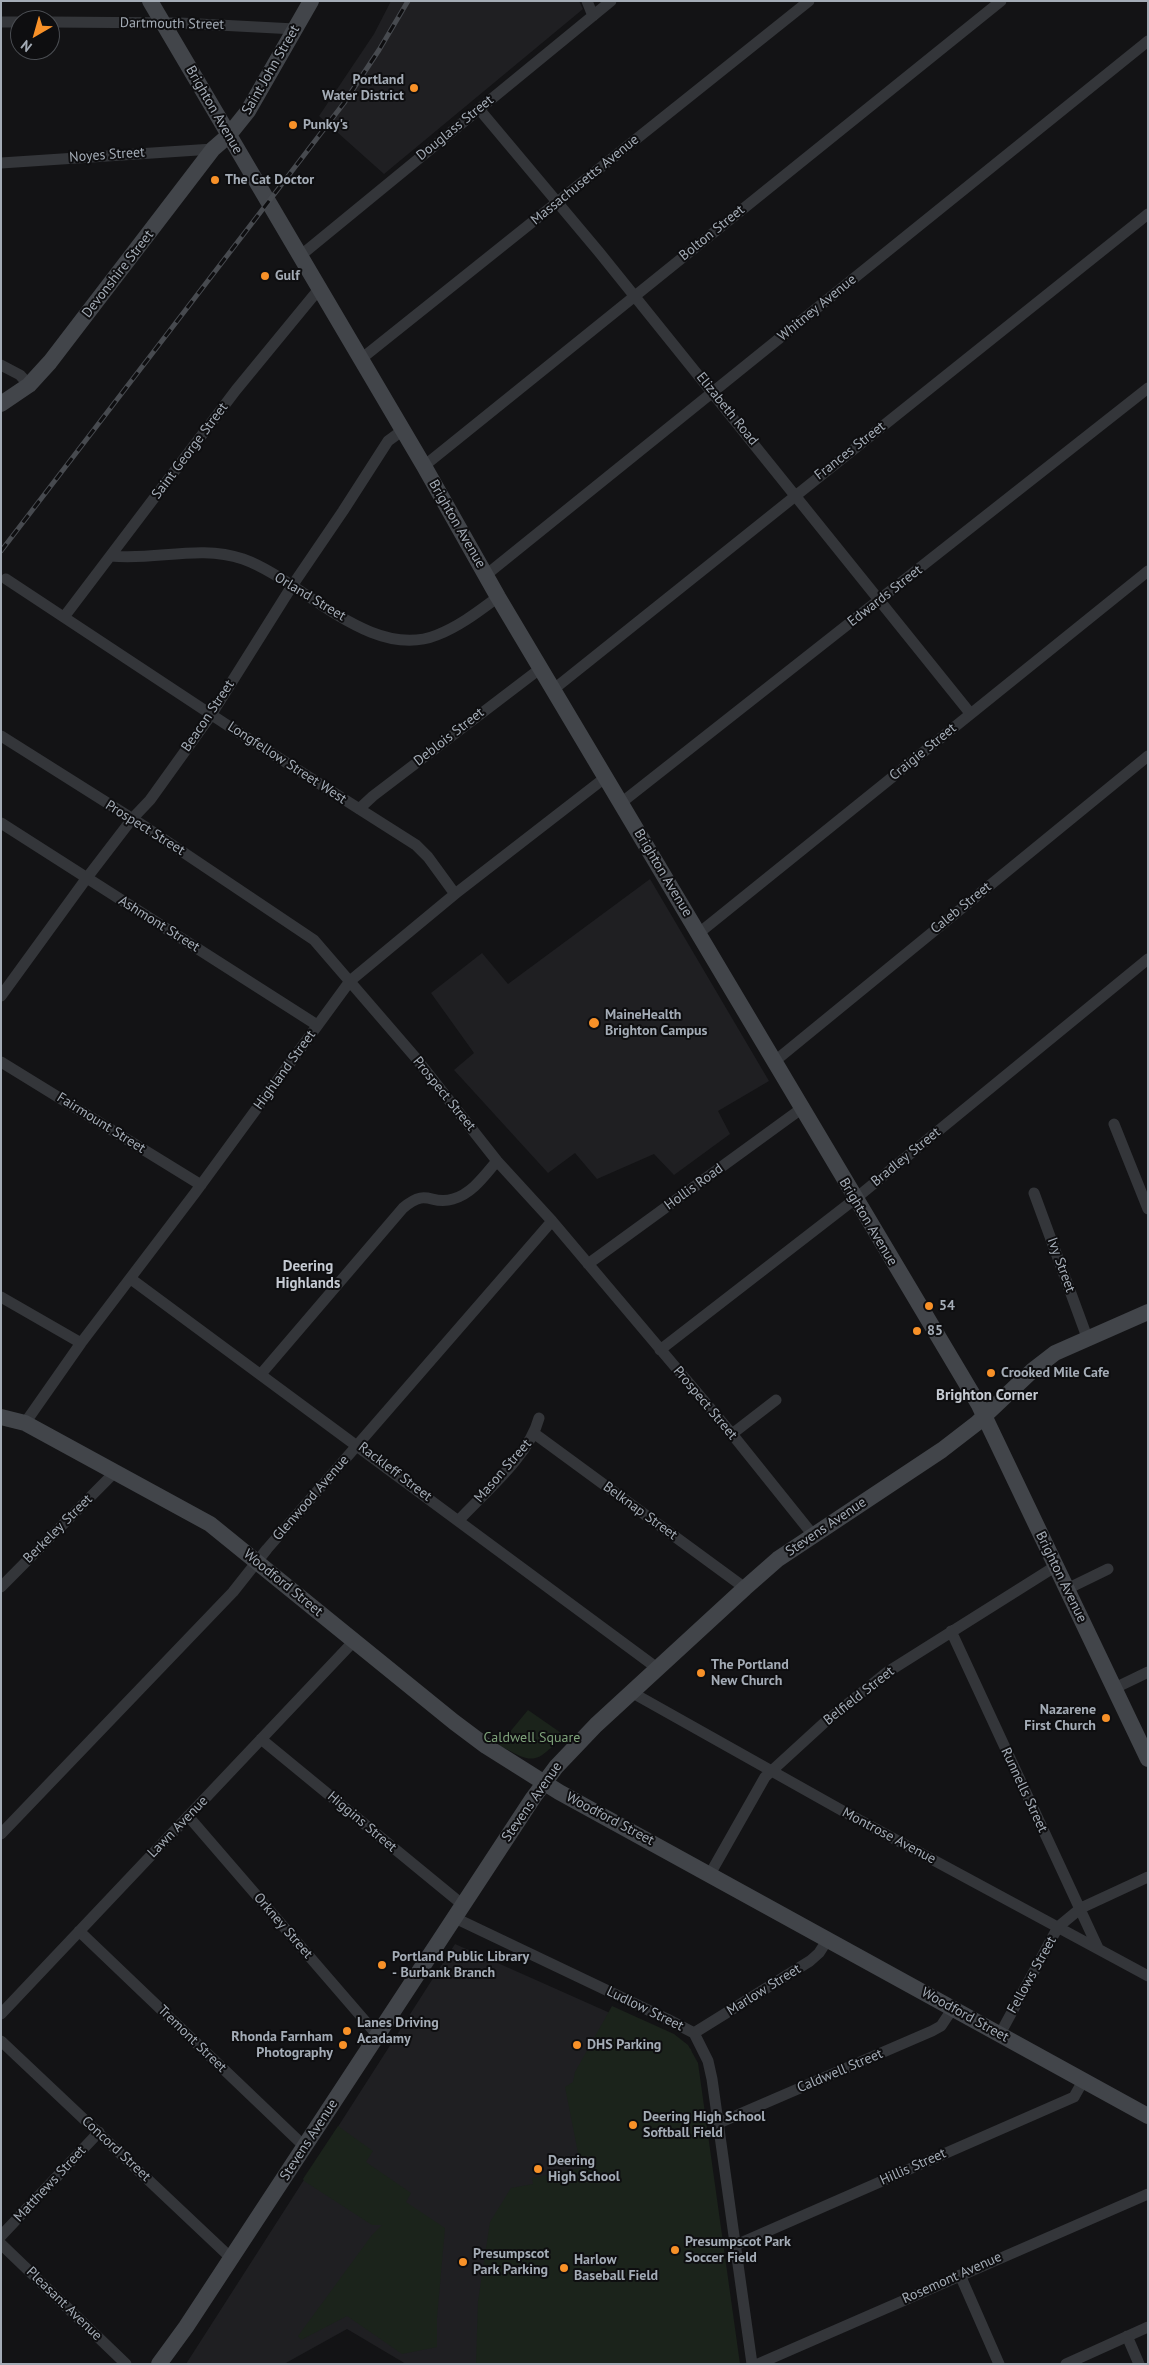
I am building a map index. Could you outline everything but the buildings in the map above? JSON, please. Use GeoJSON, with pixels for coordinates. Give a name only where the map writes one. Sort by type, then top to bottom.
{"type":"FeatureCollection","features":[{"type":"Feature","properties":{"kind":"main road","name":"Brighton Avenue"},"geometry":{"type":"LineString","coordinates":[[150,1],[403,430],[498,597],[985,1416],[1148,1759]]}},
{"type":"Feature","properties":{"kind":"main road","name":"Saint John Street"},"geometry":{"type":"LineString","coordinates":[[228,136],[248,112],[311,1]]}},
{"type":"Feature","properties":{"kind":"main road","name":"Devonshire Street"},"geometry":{"type":"LineString","coordinates":[[1,404],[29,385],[50,362],[213,149],[228,136]]}},
{"type":"Feature","properties":{"kind":"main road","name":"Stevens Avenue"},"geometry":{"type":"LineString","coordinates":[[159,2364],[305,2147],[545,1782],[571,1750],[657,1668],[778,1559],[942,1450],[985,1416],[1033,1370],[1055,1353],[1087,1337],[1148,1312]]}},
{"type":"Feature","properties":{"kind":"main road","name":"Woodford Street"},"geometry":{"type":"LineString","coordinates":[[1,1418],[25,1423],[210,1524],[454,1722],[486,1746],[545,1782],[1148,2116]]}},
{"type":"Feature","properties":{"kind":"street"},"geometry":{"type":"LineString","coordinates":[[587,1],[593,16]]}},
{"type":"Feature","properties":{"kind":"street","name":"Douglass Street"},"geometry":{"type":"LineString","coordinates":[[300,256],[611,1]]}},
{"type":"Feature","properties":{"kind":"street","name":"Massachusetts Avenue"},"geometry":{"type":"LineString","coordinates":[[361,359],[810,1]]}},
{"type":"Feature","properties":{"kind":"street","name":"Bolton Street"},"geometry":{"type":"LineString","coordinates":[[424,466],[1001,1]]}},
{"type":"Feature","properties":{"kind":"street","name":"Dartmouth Street"},"geometry":{"type":"LineString","coordinates":[[60,22],[163,23],[295,29]]}},
{"type":"Feature","properties":{"kind":"street","name":"Whitney Avenue"},"geometry":{"type":"LineString","coordinates":[[486,575],[1148,41]]}},
{"type":"Feature","properties":{"kind":"street","name":"Elizabeth Road"},"geometry":{"type":"LineString","coordinates":[[478,109],[557,201],[713,392],[970,714]]}},
{"type":"Feature","properties":{"kind":"street","name":"Noyes Street"},"geometry":{"type":"LineString","coordinates":[[1,163],[213,149]]}},
{"type":"Feature","properties":{"kind":"street","name":"Frances Street"},"geometry":{"type":"LineString","coordinates":[[554,689],[795,494],[1148,214]]}},
{"type":"Feature","properties":{"kind":"street","name":"Saint George Street"},"geometry":{"type":"LineString","coordinates":[[64,617],[236,390],[319,289]]}},
{"type":"Feature","properties":{"kind":"street"},"geometry":{"type":"LineString","coordinates":[[1,365],[20,375],[29,385]]}},
{"type":"Feature","properties":{"kind":"street","name":"Edwards Street"},"geometry":{"type":"LineString","coordinates":[[622,804],[1148,388]]}},
{"type":"Feature","properties":{"kind":"street","name":"Beacon Street"},"geometry":{"type":"LineString","coordinates":[[1,996],[86,879],[132,819],[150,800],[211,715],[292,586],[344,511],[388,441],[403,430]]}},
{"type":"Feature","properties":{"kind":"street","name":"Orland Street"},"geometry":{"type":"LineString","coordinates":[[111,556],[132,559],[184,552],[224,555],[242,559],[362,627],[396,640],[416,641],[436,636],[457,626],[498,597]]}},
{"type":"Feature","properties":{"kind":"street","name":"Craigie Street"},"geometry":{"type":"LineString","coordinates":[[699,933],[1148,571]]}},
{"type":"Feature","properties":{"kind":"street","name":"Longfellow Street West"},"geometry":{"type":"LineString","coordinates":[[6,579],[211,715],[416,844],[455,894]]}},
{"type":"Feature","properties":{"kind":"street","name":"Deblois Street"},"geometry":{"type":"LineString","coordinates":[[359,809],[373,796],[540,668]]}},
{"type":"Feature","properties":{"kind":"street","name":"Prospect Street"},"geometry":{"type":"LineString","coordinates":[[1,736],[305,932],[415,1057],[496,1161],[552,1221],[732,1434],[813,1535]]}},
{"type":"Feature","properties":{"kind":"street","name":"Caleb Street"},"geometry":{"type":"LineString","coordinates":[[774,1061],[1148,756]]}},
{"type":"Feature","properties":{"kind":"street","name":"Highland Street"},"geometry":{"type":"LineString","coordinates":[[25,1423],[81,1343],[201,1185],[350,981],[455,894],[606,777]]}},
{"type":"Feature","properties":{"kind":"street","name":"Ashmont Street"},"geometry":{"type":"LineString","coordinates":[[1,822],[86,879],[317,1025]]}},
{"type":"Feature","properties":{"kind":"street","name":"Bradley Street"},"geometry":{"type":"LineString","coordinates":[[660,1350],[855,1199],[1148,959]]}},
{"type":"Feature","properties":{"kind":"street","name":"Fairmount Street"},"geometry":{"type":"LineString","coordinates":[[1,1062],[201,1185]]}},
{"type":"Feature","properties":{"kind":"street","name":"Hollis Road"},"geometry":{"type":"LineString","coordinates":[[588,1264],[801,1109]]}},
{"type":"Feature","properties":{"kind":"street"},"geometry":{"type":"LineString","coordinates":[[1114,1124],[1148,1209]]}},
{"type":"Feature","properties":{"kind":"street"},"geometry":{"type":"LineString","coordinates":[[261,1374],[403,1208],[414,1199],[424,1197],[452,1200],[465,1194],[496,1161]]}},
{"type":"Feature","properties":{"kind":"street","name":"Ivy Street"},"geometry":{"type":"LineString","coordinates":[[1034,1193],[1087,1337]]}},
{"type":"Feature","properties":{"kind":"street","name":"Glenwood Avenue"},"geometry":{"type":"LineString","coordinates":[[1,1834],[233,1592],[357,1444],[552,1221]]}},
{"type":"Feature","properties":{"kind":"street","name":"Rackleff Street"},"geometry":{"type":"LineString","coordinates":[[131,1279],[357,1444],[657,1668]]}},
{"type":"Feature","properties":{"kind":"street"},"geometry":{"type":"LineString","coordinates":[[1,1296],[81,1343]]}},
{"type":"Feature","properties":{"kind":"street"},"geometry":{"type":"LineString","coordinates":[[732,1434],[776,1400]]}},
{"type":"Feature","properties":{"kind":"street","name":"Mason Street"},"geometry":{"type":"LineString","coordinates":[[459,1520],[516,1459],[535,1434],[539,1418]]}},
{"type":"Feature","properties":{"kind":"street","name":"Belknap Street"},"geometry":{"type":"LineString","coordinates":[[535,1434],[744,1588]]}},
{"type":"Feature","properties":{"kind":"street","name":"Berkeley Street"},"geometry":{"type":"LineString","coordinates":[[1,1587],[116,1472]]}},
{"type":"Feature","properties":{"kind":"street","name":"Belfield Street"},"geometry":{"type":"LineString","coordinates":[[710,1874],[770,1771],[857,1695],[886,1673],[1056,1566]]}},
{"type":"Feature","properties":{"kind":"street"},"geometry":{"type":"LineString","coordinates":[[1067,1589],[1108,1569]]}},
{"type":"Feature","properties":{"kind":"street","name":"Runnells Street"},"geometry":{"type":"LineString","coordinates":[[951,1631],[1098,1948]]}},
{"type":"Feature","properties":{"kind":"street","name":"Lawn Avenue"},"geometry":{"type":"LineString","coordinates":[[1,2014],[354,1641]]}},
{"type":"Feature","properties":{"kind":"street"},"geometry":{"type":"LineString","coordinates":[[1115,1688],[1148,1672]]}},
{"type":"Feature","properties":{"kind":"street","name":"Montrose Avenue"},"geometry":{"type":"LineString","coordinates":[[631,1692],[770,1771],[1148,1976]]}},
{"type":"Feature","properties":{"kind":"street","name":"Higgins Street"},"geometry":{"type":"LineString","coordinates":[[261,1739],[459,1912]]}},
{"type":"Feature","properties":{"kind":"street","name":"Orkney Street"},"geometry":{"type":"LineString","coordinates":[[188,1816],[378,2036]]}},
{"type":"Feature","properties":{"kind":"street","name":"Fellows Street"},"geometry":{"type":"LineString","coordinates":[[1000,2034],[1058,1927],[1080,1908],[1148,1877]]}},
{"type":"Feature","properties":{"kind":"street","name":"Ludlow Street"},"geometry":{"type":"LineString","coordinates":[[459,1912],[694,2034],[708,2061],[719,2123],[752,2364]]}},
{"type":"Feature","properties":{"kind":"street","name":"Tremont Street"},"geometry":{"type":"LineString","coordinates":[[79,1931],[305,2147]]}},
{"type":"Feature","properties":{"kind":"street","name":"Marlow Street"},"geometry":{"type":"LineString","coordinates":[[694,2034],[810,1960],[819,1953],[828,1939]]}},
{"type":"Feature","properties":{"kind":"street","name":"Caldwell Street"},"geometry":{"type":"LineString","coordinates":[[719,2123],[932,2031],[941,2026],[953,2008]]}},
{"type":"Feature","properties":{"kind":"street","name":"Concord Street"},"geometry":{"type":"LineString","coordinates":[[1,2041],[231,2258]]}},
{"type":"Feature","properties":{"kind":"street","name":"Hillis Street"},"geometry":{"type":"LineString","coordinates":[[736,2245],[1074,2097],[1083,2081]]}},
{"type":"Feature","properties":{"kind":"street","name":"Matthews Street"},"geometry":{"type":"LineString","coordinates":[[1,2236],[99,2132]]}},
{"type":"Feature","properties":{"kind":"street","name":"Rosemont Avenue"},"geometry":{"type":"LineString","coordinates":[[758,2364],[1148,2194]]}},
{"type":"Feature","properties":{"kind":"street","name":"Pleasant Avenue"},"geometry":{"type":"LineString","coordinates":[[1,2244],[126,2364]]}},
{"type":"Feature","properties":{"kind":"street"},"geometry":{"type":"LineString","coordinates":[[960,2275],[998,2364]]}},
{"type":"Feature","properties":{"kind":"street"},"geometry":{"type":"LineString","coordinates":[[1066,2364],[1148,2327]]}},
{"type":"Feature","properties":{"kind":"street"},"geometry":{"type":"LineString","coordinates":[[1127,2336],[1139,2364]]}},
{"type":"Feature","properties":{"kind":"shaded area"},"geometry":{"type":"Polygon","coordinates":[[[391,1],[579,1],[583,9],[384,174],[319,116],[374,34],[391,1]]]}},
{"type":"Feature","properties":{"kind":"shaded area","name":"MaineHealth Brighton Campus"},"geometry":{"type":"Polygon","coordinates":[[[650,879],[769,1081],[718,1111],[730,1134],[674,1175],[654,1154],[597,1179],[575,1153],[548,1173],[454,1070],[474,1053],[431,993],[482,953],[508,984],[650,879]]]}},
{"type":"Feature","properties":{"kind":"shaded area","name":"Deering High School"},"geometry":{"type":"Polygon","coordinates":[[[455,1944],[691,2049],[738,2364],[406,2364],[347,2329],[284,2364],[186,2364],[455,1944]]]}},
{"type":"Feature","properties":{"kind":"green space","name":"Caldwell Square"},"geometry":{"type":"Polygon","coordinates":[[[528,1710],[564,1735],[547,1752],[534,1758],[520,1756],[499,1745],[528,1710]]]}},
{"type":"Feature","properties":{"kind":"green space"},"geometry":{"type":"Polygon","coordinates":[[[612,2006],[674,2034],[688,2045],[698,2063],[740,2364],[476,2364],[478,2301],[490,2222],[511,2188],[533,2184],[532,2178],[581,2168],[565,2087],[573,2082],[575,2072],[612,2006]]]}},
{"type":"Feature","properties":{"kind":"green space"},"geometry":{"type":"Polygon","coordinates":[[[338,2126],[373,2151],[366,2162],[411,2193],[406,2202],[445,2228],[437,2318],[437,2347],[402,2354],[347,2316],[301,2340],[298,2336],[372,2235],[382,2225],[372,2225],[303,2179],[338,2126]]]}},
{"type":"Feature","properties":{"kind":"railway"},"geometry":{"type":"LineString","coordinates":[[1,551],[344,103],[408,1]]}},
{"type":"Feature","properties":{"kind":"place","name":"Portland Water District"},"geometry":{"type":"Point","coordinates":[414,88]}},
{"type":"Feature","properties":{"kind":"place","name":"Punky's"},"geometry":{"type":"Point","coordinates":[293,125]}},
{"type":"Feature","properties":{"kind":"place","name":"The Cat Doctor"},"geometry":{"type":"Point","coordinates":[215,180]}},
{"type":"Feature","properties":{"kind":"place","name":"Gulf"},"geometry":{"type":"Point","coordinates":[265,276]}},
{"type":"Feature","properties":{"kind":"place","name":"MaineHealth Brighton Campus"},"geometry":{"type":"Point","coordinates":[594,1023]}},
{"type":"Feature","properties":{"kind":"place","name":"54"},"geometry":{"type":"Point","coordinates":[929,1306]}},
{"type":"Feature","properties":{"kind":"place","name":"85"},"geometry":{"type":"Point","coordinates":[917,1331]}},
{"type":"Feature","properties":{"kind":"place","name":"Crooked Mile Cafe"},"geometry":{"type":"Point","coordinates":[991,1373]}},
{"type":"Feature","properties":{"kind":"place","name":"The Portland New Church"},"geometry":{"type":"Point","coordinates":[701,1673]}},
{"type":"Feature","properties":{"kind":"place","name":"Nazarene First Church"},"geometry":{"type":"Point","coordinates":[1106,1718]}},
{"type":"Feature","properties":{"kind":"place","name":"Portland Public Library - Burbank Branch"},"geometry":{"type":"Point","coordinates":[382,1965]}},
{"type":"Feature","properties":{"kind":"place","name":"Lanes Driving Acadamy"},"geometry":{"type":"Point","coordinates":[347,2031]}},
{"type":"Feature","properties":{"kind":"place","name":"Rhonda Farnham Photography"},"geometry":{"type":"Point","coordinates":[343,2045]}},
{"type":"Feature","properties":{"kind":"place","name":"DHS Parking"},"geometry":{"type":"Point","coordinates":[577,2045]}},
{"type":"Feature","properties":{"kind":"place","name":"Deering High School Softball Field"},"geometry":{"type":"Point","coordinates":[633,2125]}},
{"type":"Feature","properties":{"kind":"place","name":"Deering High School"},"geometry":{"type":"Point","coordinates":[538,2169]}},
{"type":"Feature","properties":{"kind":"place","name":"Presumpscot Park Soccer Field"},"geometry":{"type":"Point","coordinates":[675,2250]}},
{"type":"Feature","properties":{"kind":"place","name":"Presumpscot Park Parking"},"geometry":{"type":"Point","coordinates":[463,2262]}},
{"type":"Feature","properties":{"kind":"place","name":"Harlow Baseball Field"},"geometry":{"type":"Point","coordinates":[564,2268]}},
{"type":"Feature","properties":{"kind":"district","name":"Deering Highlands"},"geometry":{"type":"Point","coordinates":[308,1276]}},
{"type":"Feature","properties":{"kind":"district","name":"Brighton Corner"},"geometry":{"type":"Point","coordinates":[987,1396]}}]}
